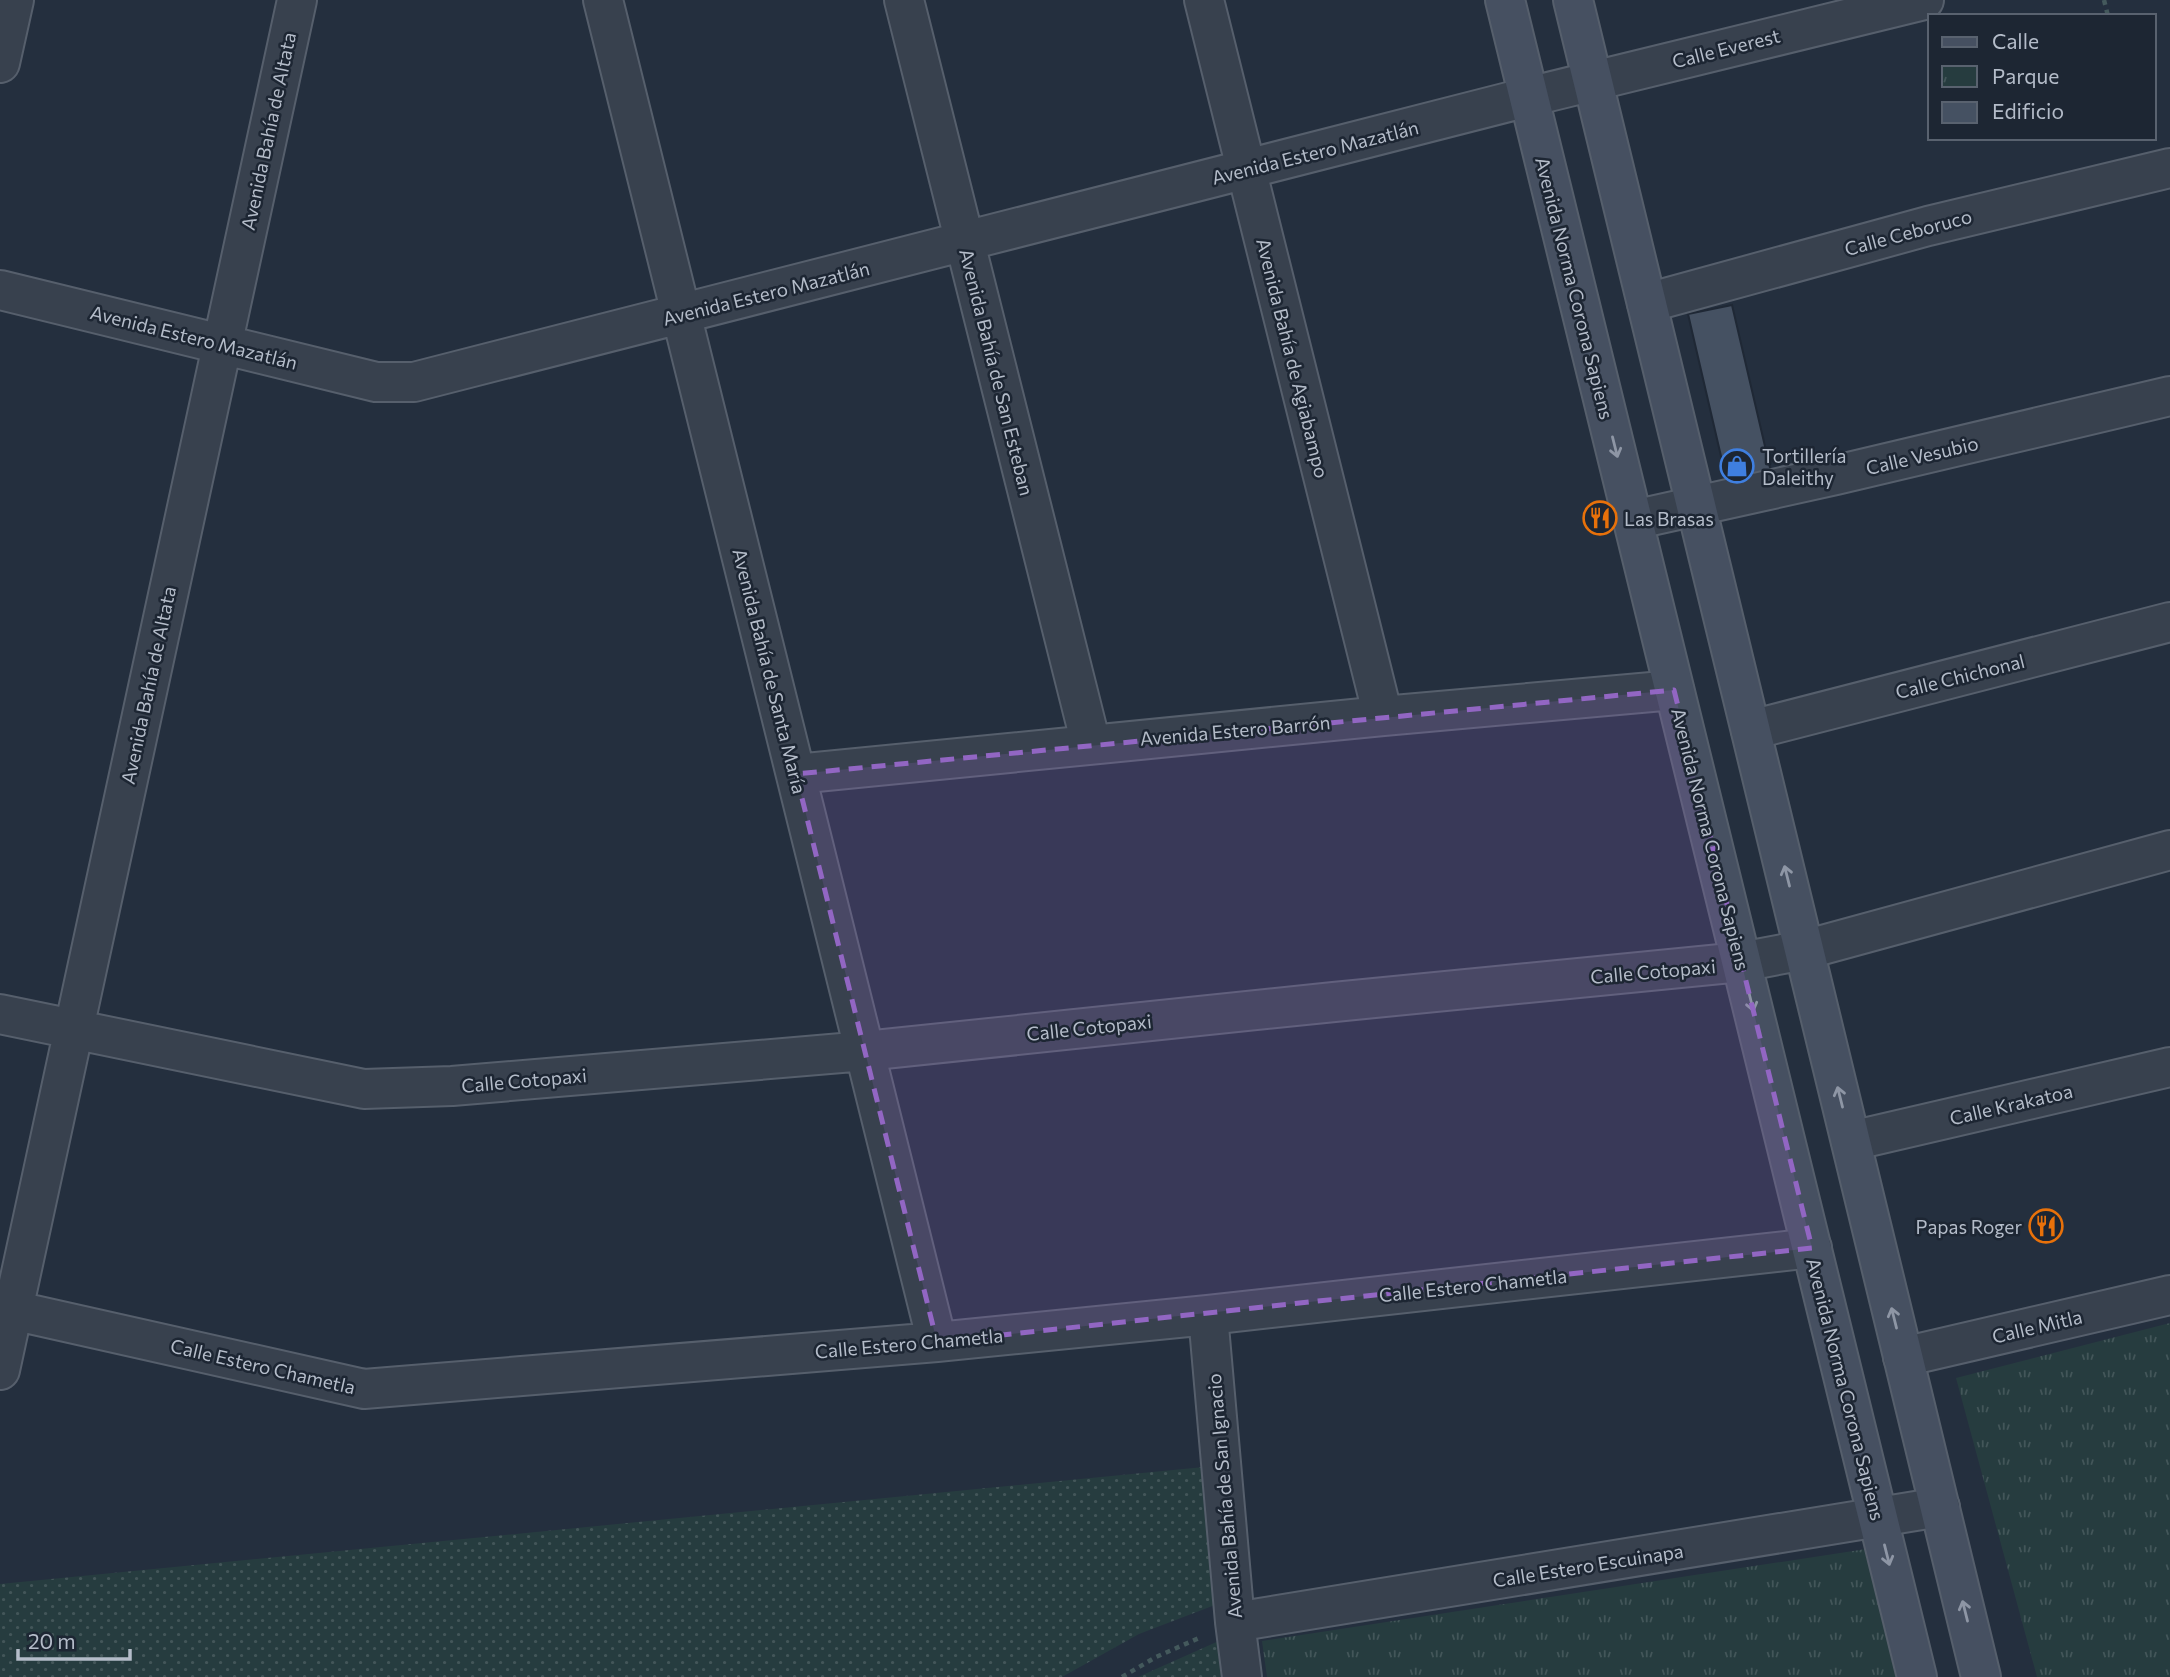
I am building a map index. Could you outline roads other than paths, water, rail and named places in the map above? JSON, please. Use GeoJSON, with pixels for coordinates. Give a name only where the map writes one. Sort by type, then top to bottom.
{"type":"FeatureCollection","features":[{"type":"Feature","properties":{"kind":"street"},"geometry":{"type":"LineString","coordinates":[[0,63],[13,0]]}},
{"type":"Feature","properties":{"kind":"street","name":"Avenida Bahía de Altata"},"geometry":{"type":"LineString","coordinates":[[0,1370],[297,0]]}},
{"type":"Feature","properties":{"kind":"street","name":"Avenida Bahía de Santa María"},"geometry":{"type":"LineString","coordinates":[[603,0],[937,1342]]}},
{"type":"Feature","properties":{"kind":"street","name":"Avenida Bahía de San Esteban"},"geometry":{"type":"LineString","coordinates":[[904,0],[1091,744]]}},
{"type":"Feature","properties":{"kind":"street","name":"Avenida Bahía de Agiabampo"},"geometry":{"type":"LineString","coordinates":[[1204,0],[1383,716]]}},
{"type":"Feature","properties":{"kind":"street","name":"Avenida Norma Corona Sapiens"},"geometry":{"type":"LineString","coordinates":[[1504,0],[1917,1677]]}},
{"type":"Feature","properties":{"kind":"street"},"geometry":{"type":"LineString","coordinates":[[1573,0],[1981,1677]]}},
{"type":"Feature","properties":{"kind":"street","name":"Calle Everest"},"geometry":{"type":"LineString","coordinates":[[1528,97],[1924,0]]}},
{"type":"Feature","properties":{"kind":"street","name":"Avenida Estero Mazatlán"},"geometry":{"type":"LineString","coordinates":[[0,290],[376,382],[414,382],[1528,97]]}},
{"type":"Feature","properties":{"kind":"street","name":"Calle Ceboruco"},"geometry":{"type":"LineString","coordinates":[[1647,303],[1928,226],[2170,168]]}},
{"type":"Feature","properties":{"kind":"street","name":"Calle Vesubio"},"geometry":{"type":"LineString","coordinates":[[1633,520],[2170,396]]}},
{"type":"Feature","properties":{"kind":"street","name":"Calle Chichonal"},"geometry":{"type":"LineString","coordinates":[[1751,730],[2170,622]]}},
{"type":"Feature","properties":{"kind":"street","name":"Avenida Estero Barrón"},"geometry":{"type":"LineString","coordinates":[[796,774],[1674,690]]}},
{"type":"Feature","properties":{"kind":"street","name":"Calle Cotopaxi"},"geometry":{"type":"LineString","coordinates":[[0,1014],[364,1089],[453,1086],[865,1051],[1741,962],[1804,950],[2170,850]]}},
{"type":"Feature","properties":{"kind":"street","name":"Calle Krakatoa"},"geometry":{"type":"LineString","coordinates":[[1851,1141],[2170,1067]]}},
{"type":"Feature","properties":{"kind":"street","name":"Calle Estero Chametla"},"geometry":{"type":"LineString","coordinates":[[12,1310],[363,1389],[937,1342],[1208,1315],[1812,1248]]}},
{"type":"Feature","properties":{"kind":"street","name":"Calle Mitla"},"geometry":{"type":"LineString","coordinates":[[1903,1357],[2170,1295]]}},
{"type":"Feature","properties":{"kind":"street","name":"Avenida Bahía de San Ignacio"},"geometry":{"type":"LineString","coordinates":[[1208,1315],[1242,1677]]}},
{"type":"Feature","properties":{"kind":"street","name":"Calle Estero Escuinapa"},"geometry":{"type":"LineString","coordinates":[[1235,1622],[1940,1507]]}},
{"type":"Feature","properties":{"kind":"place","name":"Tortillería Daleithy"},"geometry":{"type":"Point","coordinates":[1737,466]}},
{"type":"Feature","properties":{"kind":"place","name":"Las Brasas"},"geometry":{"type":"Point","coordinates":[1600,518]}},
{"type":"Feature","properties":{"kind":"place","name":"Papas Roger"},"geometry":{"type":"Point","coordinates":[2046,1226]}}]}
